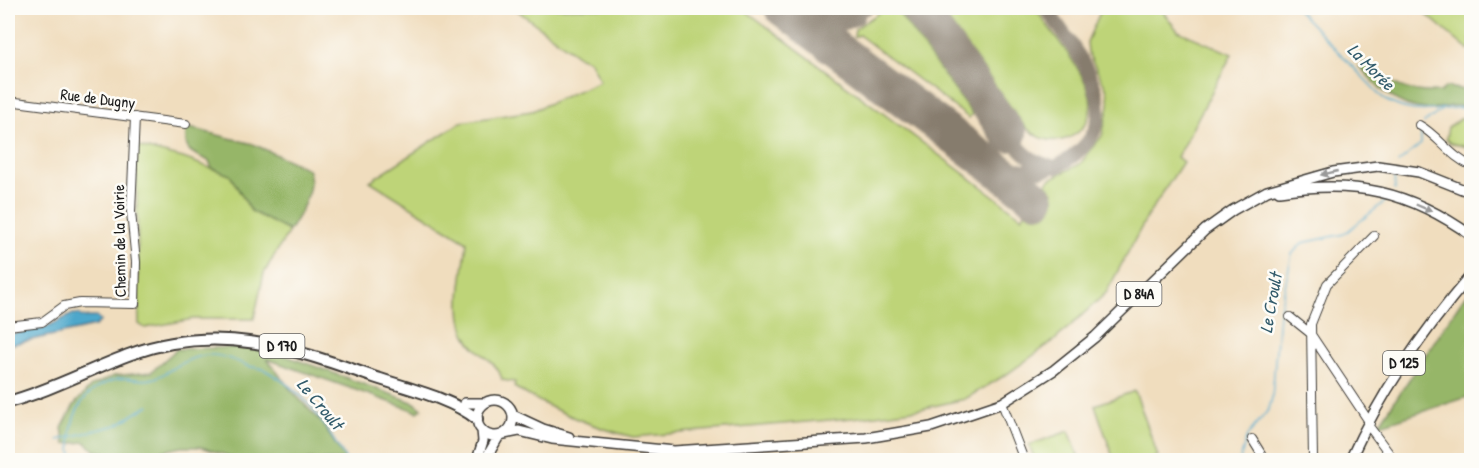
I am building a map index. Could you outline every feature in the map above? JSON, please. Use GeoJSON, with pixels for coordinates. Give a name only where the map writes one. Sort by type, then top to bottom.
{"type":"FeatureCollection","features":[{"type":"Feature","properties":{"kind":"highway","name":"D 170"},"geometry":{"type":"LineString","coordinates":[[8,396],[150,341],[187,334],[222,332],[262,335],[298,343],[465,403]]}},
{"type":"Feature","properties":{"kind":"highway","name":"D 170"},"geometry":{"type":"LineString","coordinates":[[8,402],[153,347],[200,340],[244,340],[284,346],[327,360],[452,405],[477,419]]}},
{"type":"Feature","properties":{"kind":"main road","name":"D 84A"},"geometry":{"type":"LineString","coordinates":[[502,435],[519,431],[552,439],[674,451],[866,438],[910,432],[1002,403],[1062,364],[1095,337],[1205,230],[1253,198],[1278,187],[1349,169],[1378,166],[1419,172],[1472,193]]}},
{"type":"Feature","properties":{"kind":"main road","name":"D 84A"},"geometry":{"type":"LineString","coordinates":[[1253,198],[1279,191],[1321,186],[1363,187],[1385,192],[1430,211],[1472,236]]}},
{"type":"Feature","properties":{"kind":"main road","name":"D 125"},"geometry":{"type":"LineString","coordinates":[[1354,459],[1370,425],[1415,346],[1472,274]]}},
{"type":"Feature","properties":{"kind":"main road","name":"D 125"},"geometry":{"type":"LineString","coordinates":[[1370,425],[1420,347],[1472,280]]}},
{"type":"Feature","properties":{"kind":"main road","name":"D 84A"},"geometry":{"type":"LineString","coordinates":[[979,411],[1024,389]]}},
{"type":"Feature","properties":{"kind":"main road"},"geometry":{"type":"LineString","coordinates":[[477,460],[483,441],[482,430],[477,419],[484,403],[499,400],[509,405],[513,415],[512,426],[502,435],[484,460]]}},
{"type":"Feature","properties":{"kind":"main road","name":"D 170"},"geometry":{"type":"LineString","coordinates":[[465,403],[484,403]]}},
{"type":"Feature","properties":{"kind":"main road","name":"D 84A"},"geometry":{"type":"LineString","coordinates":[[513,415],[543,429],[595,444]]}},
{"type":"Feature","properties":{"kind":"main road"},"geometry":{"type":"LineString","coordinates":[[482,430],[490,435],[502,435]]}},
{"type":"Feature","properties":{"kind":"street","name":"Rue de Dugny"},"geometry":{"type":"LineString","coordinates":[[8,101],[186,124]]}},
{"type":"Feature","properties":{"kind":"street","name":"Chemin de la Voirie"},"geometry":{"type":"LineString","coordinates":[[8,326],[42,322],[64,306],[80,303],[135,304],[136,262],[131,212],[135,117]]}},
{"type":"Feature","properties":{"kind":"street"},"geometry":{"type":"LineString","coordinates":[[1422,127],[1456,158],[1472,166]]}},
{"type":"Feature","properties":{"kind":"street"},"geometry":{"type":"LineString","coordinates":[[1313,460],[1311,324],[1327,284],[1374,236]]}},
{"type":"Feature","properties":{"kind":"street"},"geometry":{"type":"LineString","coordinates":[[1290,317],[1310,333],[1394,460]]}},
{"type":"Feature","properties":{"kind":"street"},"geometry":{"type":"LineString","coordinates":[[1002,403],[1024,460]]}},
{"type":"Feature","properties":{"kind":"street"},"geometry":{"type":"LineString","coordinates":[[1252,439],[1265,460]]}},
{"type":"Feature","properties":{"kind":"green space"},"geometry":{"type":"Polygon","coordinates":[[[514,8],[742,8],[1022,217],[1050,179],[1080,164],[1102,136],[1109,105],[1107,90],[1088,53],[1087,42],[1102,8],[1160,8],[1178,31],[1232,54],[1177,157],[1183,162],[1147,217],[1106,293],[1055,340],[1007,374],[965,399],[920,409],[853,418],[633,437],[602,428],[542,403],[514,387],[515,382],[502,380],[497,368],[470,342],[464,331],[460,294],[467,242],[370,181],[461,122],[532,111],[600,81],[589,60],[580,57],[514,8]]]}},
{"type":"Feature","properties":{"kind":"green space"},"geometry":{"type":"Polygon","coordinates":[[[886,8],[895,8],[972,114],[969,118],[859,35],[854,37],[855,29],[886,8]]]}},
{"type":"Feature","properties":{"kind":"green space"},"geometry":{"type":"Polygon","coordinates":[[[939,8],[1035,8],[1071,59],[1088,89],[1091,105],[1082,129],[1060,140],[1047,139],[1034,134],[1022,123],[939,8]]]}},
{"type":"Feature","properties":{"kind":"green space"},"geometry":{"type":"Polygon","coordinates":[[[1419,8],[1471,8],[1471,47],[1468,50],[1419,8]]]}},
{"type":"Feature","properties":{"kind":"green space"},"geometry":{"type":"Polygon","coordinates":[[[1365,61],[1383,76],[1407,89],[1440,92],[1446,87],[1471,91],[1471,108],[1452,106],[1425,109],[1405,104],[1388,95],[1366,74],[1359,66],[1365,61]]]}},
{"type":"Feature","properties":{"kind":"green space"},"geometry":{"type":"Polygon","coordinates":[[[1471,112],[1471,148],[1450,143],[1446,139],[1448,127],[1471,112]]]}},
{"type":"Feature","properties":{"kind":"green space"},"geometry":{"type":"Polygon","coordinates":[[[186,127],[253,144],[308,169],[310,184],[308,193],[302,210],[289,231],[251,211],[230,175],[212,168],[209,161],[189,150],[186,141],[186,127]]]}},
{"type":"Feature","properties":{"kind":"green space"},"geometry":{"type":"Polygon","coordinates":[[[136,146],[183,158],[230,175],[251,211],[289,231],[264,273],[254,319],[193,319],[145,328],[139,324],[136,146]]]}},
{"type":"Feature","properties":{"kind":"green space"},"geometry":{"type":"Polygon","coordinates":[[[1471,291],[1471,396],[1378,426],[1462,300],[1471,291]]]}},
{"type":"Feature","properties":{"kind":"green space"},"geometry":{"type":"Polygon","coordinates":[[[245,347],[273,351],[415,403],[422,409],[418,412],[267,359],[291,390],[321,422],[346,460],[241,460],[201,447],[182,447],[131,458],[96,451],[85,442],[65,444],[62,428],[74,405],[91,386],[114,376],[151,372],[177,349],[245,347]]]}},
{"type":"Feature","properties":{"kind":"green space"},"geometry":{"type":"Polygon","coordinates":[[[1135,391],[1158,456],[1146,460],[1114,460],[1095,405],[1135,391]]]}},
{"type":"Feature","properties":{"kind":"green space"},"geometry":{"type":"Polygon","coordinates":[[[1069,431],[1080,460],[1035,460],[1029,445],[1069,431]]]}},
{"type":"Feature","properties":{"kind":"water"},"geometry":{"type":"Polygon","coordinates":[[[73,314],[79,314],[82,317],[97,317],[101,321],[95,326],[8,345],[8,335],[46,327],[73,314]]]}},
{"type":"Feature","properties":{"kind":"waterway","name":"La Morée"},"geometry":{"type":"LineString","coordinates":[[1296,8],[1385,100],[1413,110],[1443,109]]}},
{"type":"Feature","properties":{"kind":"waterway","name":"La Morée"},"geometry":{"type":"LineString","coordinates":[[1424,123],[1443,109],[1472,107]]}},
{"type":"Feature","properties":{"kind":"waterway","name":"Le Croult"},"geometry":{"type":"LineString","coordinates":[[1398,163],[1421,144],[1421,131]]}},
{"type":"Feature","properties":{"kind":"waterway","name":"Le Croult"},"geometry":{"type":"LineString","coordinates":[[1394,174],[1395,190]]}},
{"type":"Feature","properties":{"kind":"waterway","name":"Le Croult"},"geometry":{"type":"LineString","coordinates":[[1240,460],[1247,436],[1269,409],[1272,398],[1279,314],[1292,254],[1302,243],[1344,234],[1388,199]]}},
{"type":"Feature","properties":{"kind":"waterway","name":"Le Croult"},"geometry":{"type":"LineString","coordinates":[[73,460],[71,446],[73,421],[84,399],[93,391],[118,379],[155,378],[185,362],[211,355],[263,369],[293,389],[313,409],[346,460]]}},
{"type":"Feature","properties":{"kind":"waterway"},"geometry":{"type":"LineString","coordinates":[[58,440],[117,425],[149,405]]}},
{"type":"Feature","properties":{"kind":"taxiway"},"geometry":{"type":"LineString","coordinates":[[786,8],[796,12],[826,16],[847,14],[867,8]]}},
{"type":"Feature","properties":{"kind":"taxiway"},"geometry":{"type":"LineString","coordinates":[[1009,134],[1028,156],[1056,167],[1081,149],[1095,131],[1099,111],[1096,90],[1087,70],[1046,8]]}},
{"type":"Feature","properties":{"kind":"taxiway"},"geometry":{"type":"LineString","coordinates":[[800,21],[815,26],[829,27],[858,17]]}},
{"type":"Feature","properties":{"kind":"taxiway"},"geometry":{"type":"LineString","coordinates":[[977,154],[1021,170],[1048,169]]}},
{"type":"Feature","properties":{"kind":"runway"},"geometry":{"type":"LineString","coordinates":[[782,8],[1037,199]]}},
{"type":"Feature","properties":{"kind":"runway"},"geometry":{"type":"LineString","coordinates":[[918,8],[1009,134]]}}]}
